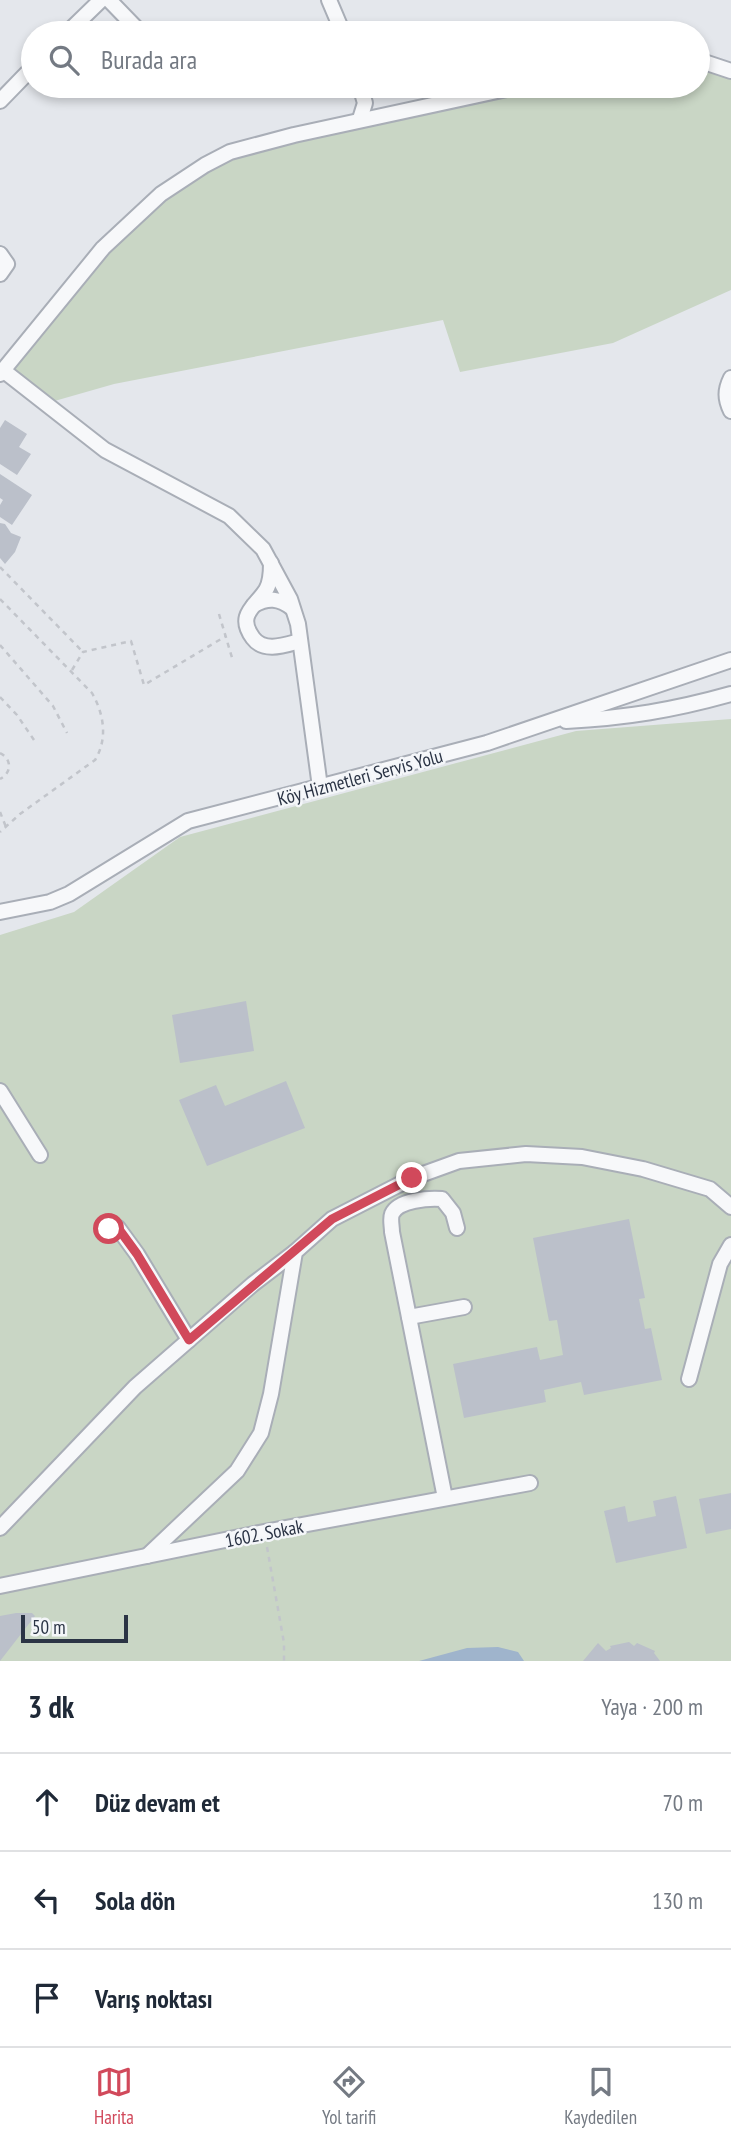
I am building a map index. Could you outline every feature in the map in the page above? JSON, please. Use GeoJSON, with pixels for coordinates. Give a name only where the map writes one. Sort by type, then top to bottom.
{"type":"FeatureCollection","features":[{"type":"Feature","properties":{"kind":"street"},"geometry":{"type":"LineString","coordinates":[[79,21],[100,0]]}},
{"type":"Feature","properties":{"kind":"street"},"geometry":{"type":"LineString","coordinates":[[109,0],[129,21]]}},
{"type":"Feature","properties":{"kind":"street"},"geometry":{"type":"LineString","coordinates":[[330,0],[338,21]]}},
{"type":"Feature","properties":{"kind":"street"},"geometry":{"type":"LineString","coordinates":[[710,64],[731,71]]}},
{"type":"Feature","properties":{"kind":"street"},"geometry":{"type":"LineString","coordinates":[[0,101],[21,79]]}},
{"type":"Feature","properties":{"kind":"street"},"geometry":{"type":"LineString","coordinates":[[360,119],[365,103],[364,98]]}},
{"type":"Feature","properties":{"kind":"street"},"geometry":{"type":"LineString","coordinates":[[320,787],[300,641],[292,608],[263,549],[229,516],[105,450],[2,373],[103,248],[161,194],[205,165],[230,152],[360,119],[462,98]]}},
{"type":"Feature","properties":{"kind":"street"},"geometry":{"type":"LineString","coordinates":[[0,254],[6,264],[0,274]]}},
{"type":"Feature","properties":{"kind":"street"},"geometry":{"type":"LineString","coordinates":[[731,378],[726,400],[731,411]]}},
{"type":"Feature","properties":{"kind":"street"},"geometry":{"type":"LineString","coordinates":[[271,563],[271,578],[267,589],[247,615],[247,629],[256,642],[272,647],[300,641]]}},
{"type":"Feature","properties":{"kind":"street"},"geometry":{"type":"LineString","coordinates":[[252,606],[261,601],[281,600],[292,608]]}},
{"type":"Feature","properties":{"kind":"street","name":"Köy Hizmetleri Servis Yolu"},"geometry":{"type":"LineString","coordinates":[[0,912],[50,902],[68,894],[188,821],[487,743],[731,660]]}},
{"type":"Feature","properties":{"kind":"street"},"geometry":{"type":"LineString","coordinates":[[547,722],[617,719],[675,710],[731,695]]}},
{"type":"Feature","properties":{"kind":"street"},"geometry":{"type":"LineString","coordinates":[[0,1091],[40,1155]]}},
{"type":"Feature","properties":{"kind":"street"},"geometry":{"type":"LineString","coordinates":[[0,1528],[135,1387],[253,1284],[332,1219],[412,1178],[459,1161],[526,1154],[582,1157],[643,1169],[710,1189],[731,1207]]}},
{"type":"Feature","properties":{"kind":"street"},"geometry":{"type":"LineString","coordinates":[[445,1498],[391,1216],[401,1205],[442,1199],[453,1213],[457,1228]]}},
{"type":"Feature","properties":{"kind":"street"},"geometry":{"type":"LineString","coordinates":[[109,1229],[118,1228],[137,1254],[189,1340]]}},
{"type":"Feature","properties":{"kind":"street"},"geometry":{"type":"LineString","coordinates":[[689,1379],[720,1264],[731,1245]]}},
{"type":"Feature","properties":{"kind":"street"},"geometry":{"type":"LineString","coordinates":[[147,1556],[237,1471],[261,1433],[271,1394],[295,1252]]}},
{"type":"Feature","properties":{"kind":"street"},"geometry":{"type":"LineString","coordinates":[[409,1317],[464,1307]]}},
{"type":"Feature","properties":{"kind":"street","name":"1602. Sokak"},"geometry":{"type":"LineString","coordinates":[[0,1586],[264,1532],[530,1483]]}},
{"type":"Feature","properties":{"kind":"path"},"geometry":{"type":"LineString","coordinates":[[0,567],[83,652]]}},
{"type":"Feature","properties":{"kind":"path"},"geometry":{"type":"LineString","coordinates":[[0,599],[92,693],[99,704],[103,722],[102,749],[95,760],[20,814],[0,832]]}},
{"type":"Feature","properties":{"kind":"path"},"geometry":{"type":"LineString","coordinates":[[219,614],[233,661]]}},
{"type":"Feature","properties":{"kind":"path"},"geometry":{"type":"LineString","coordinates":[[72,670],[83,652],[131,641],[144,685],[226,636]]}},
{"type":"Feature","properties":{"kind":"path"},"geometry":{"type":"LineString","coordinates":[[0,645],[53,706],[67,733]]}},
{"type":"Feature","properties":{"kind":"path"},"geometry":{"type":"LineString","coordinates":[[0,697],[17,715],[34,740]]}},
{"type":"Feature","properties":{"kind":"path"},"geometry":{"type":"LineString","coordinates":[[0,753],[7,758],[10,766],[6,775],[0,779]]}},
{"type":"Feature","properties":{"kind":"path"},"geometry":{"type":"LineString","coordinates":[[0,812],[6,827]]}},
{"type":"Feature","properties":{"kind":"path"},"geometry":{"type":"LineString","coordinates":[[264,1532],[284,1643],[284,1661]]}},
{"type":"Feature","properties":{"kind":"green space"},"geometry":{"type":"Polygon","coordinates":[[[710,64],[731,71],[731,290],[613,343],[460,372],[443,320],[114,384],[44,404],[4,371],[140,211],[230,152],[467,98],[710,98],[710,64]]]}},
{"type":"Feature","properties":{"kind":"green space"},"geometry":{"type":"Polygon","coordinates":[[[731,719],[731,1661],[0,1661],[0,935],[74,912],[180,837],[576,731],[731,719]]]}},
{"type":"Feature","properties":{"kind":"water"},"geometry":{"type":"Polygon","coordinates":[[[498,1647],[518,1652],[524,1661],[419,1661],[467,1648],[498,1647]]]}},
{"type":"Feature","properties":{"kind":"building"},"geometry":{"type":"Polygon","coordinates":[[[5,420],[27,434],[19,447],[31,454],[17,475],[0,464],[0,428],[5,420]]]}},
{"type":"Feature","properties":{"kind":"building"},"geometry":{"type":"Polygon","coordinates":[[[0,474],[32,495],[12,525],[0,517],[3,500],[0,498],[0,474]]]}},
{"type":"Feature","properties":{"kind":"building"},"geometry":{"type":"Polygon","coordinates":[[[0,523],[5,524],[11,533],[21,537],[15,552],[5,564],[0,558],[0,523]]]}},
{"type":"Feature","properties":{"kind":"building"},"geometry":{"type":"Polygon","coordinates":[[[246,1001],[254,1051],[180,1063],[172,1015],[246,1001]]]}},
{"type":"Feature","properties":{"kind":"building"},"geometry":{"type":"Polygon","coordinates":[[[286,1081],[305,1128],[207,1166],[179,1100],[216,1085],[225,1106],[286,1081]]]}},
{"type":"Feature","properties":{"kind":"building"},"geometry":{"type":"Polygon","coordinates":[[[629,1219],[645,1298],[639,1299],[645,1329],[651,1328],[662,1380],[584,1395],[581,1382],[544,1390],[546,1402],[464,1418],[453,1364],[537,1347],[540,1360],[563,1355],[557,1320],[549,1321],[533,1238],[629,1219]]]}},
{"type":"Feature","properties":{"kind":"building"},"geometry":{"type":"Polygon","coordinates":[[[731,1493],[731,1529],[706,1534],[699,1499],[731,1493]]]}},
{"type":"Feature","properties":{"kind":"building"},"geometry":{"type":"Polygon","coordinates":[[[676,1496],[687,1548],[616,1563],[604,1511],[625,1506],[628,1522],[656,1516],[653,1501],[676,1496]]]}},
{"type":"Feature","properties":{"kind":"building"},"geometry":{"type":"Polygon","coordinates":[[[32,1613],[35,1616],[0,1661],[0,1616],[32,1613]]]}},
{"type":"Feature","properties":{"kind":"building"},"geometry":{"type":"Polygon","coordinates":[[[629,1642],[634,1646],[637,1643],[655,1651],[660,1661],[583,1661],[598,1643],[606,1651],[610,1646],[629,1642]]]}},
{"type":"Feature","properties":{"kind":"route"},"geometry":{"type":"LineString","coordinates":[[109,1229],[118,1228],[137,1254],[189,1340],[332,1219],[412,1178]]}}]}
